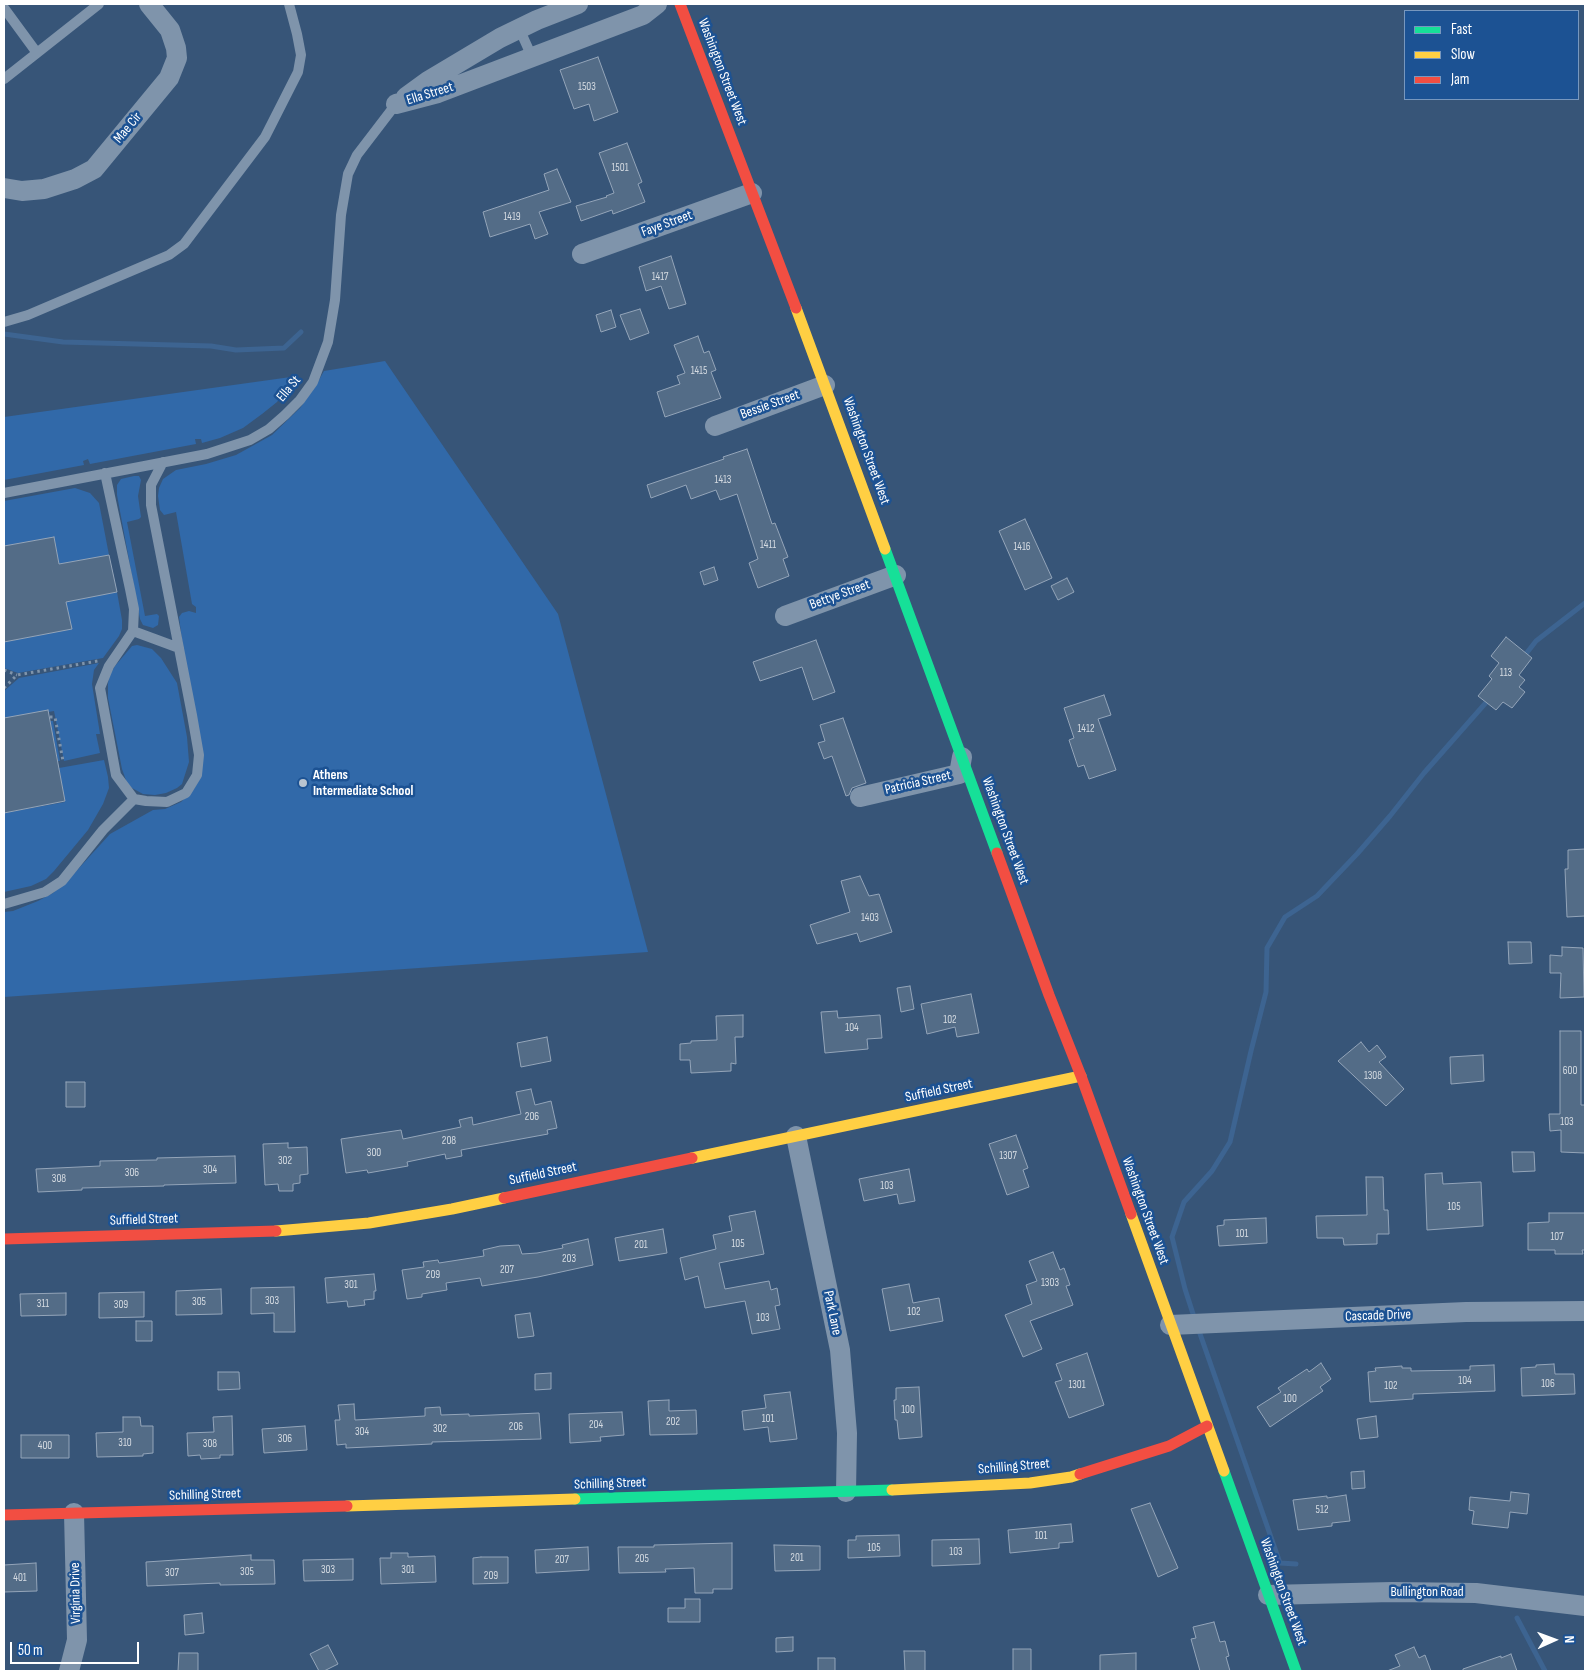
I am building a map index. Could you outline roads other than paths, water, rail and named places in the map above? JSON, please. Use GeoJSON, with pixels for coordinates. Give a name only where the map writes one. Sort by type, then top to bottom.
{"type":"FeatureCollection","features":[{"type":"Feature","properties":{"kind":"street","name":"Mae Cir"},"geometry":{"type":"LineString","coordinates":[[4,188],[22,192],[44,189],[75,179],[94,169],[169,78],[176,58],[176,48],[170,30],[149,4]]}},
{"type":"Feature","properties":{"kind":"street","name":"Ella Street"},"geometry":{"type":"LineString","coordinates":[[396,104],[428,81],[519,28],[578,4]]}},
{"type":"Feature","properties":{"kind":"street","name":"Ella Street"},"geometry":{"type":"LineString","coordinates":[[396,104],[438,93],[643,15],[657,4]]}},
{"type":"Feature","properties":{"kind":"street","name":"Washington Street West"},"geometry":{"type":"LineString","coordinates":[[680,4],[896,575],[1049,995],[1081,1076],[1296,1671]]}},
{"type":"Feature","properties":{"kind":"street","name":"Faye Street"},"geometry":{"type":"LineString","coordinates":[[582,254],[752,193]]}},
{"type":"Feature","properties":{"kind":"street","name":"Bessie Street"},"geometry":{"type":"LineString","coordinates":[[715,426],[825,385]]}},
{"type":"Feature","properties":{"kind":"street","name":"Bettye Street"},"geometry":{"type":"LineString","coordinates":[[785,616],[896,575]]}},
{"type":"Feature","properties":{"kind":"street","name":"Patricia Street"},"geometry":{"type":"LineString","coordinates":[[860,797],[959,774],[962,757]]}},
{"type":"Feature","properties":{"kind":"street","name":"Suffield Street"},"geometry":{"type":"LineString","coordinates":[[4,1239],[286,1231],[369,1224],[452,1209],[1081,1076]]}},
{"type":"Feature","properties":{"kind":"street","name":"Park Lane"},"geometry":{"type":"LineString","coordinates":[[796,1136],[840,1350],[847,1433],[846,1492]]}},
{"type":"Feature","properties":{"kind":"street","name":"Cascade Drive"},"geometry":{"type":"LineString","coordinates":[[1170,1325],[1466,1312],[1585,1311]]}},
{"type":"Feature","properties":{"kind":"street","name":"Schilling Street"},"geometry":{"type":"LineString","coordinates":[[4,1515],[846,1492],[1030,1483],[1071,1477],[1169,1446],[1206,1426]]}},
{"type":"Feature","properties":{"kind":"street","name":"Virginia Drive"},"geometry":{"type":"LineString","coordinates":[[69,1671],[77,1640],[74,1513]]}},
{"type":"Feature","properties":{"kind":"street","name":"Bullington Road"},"geometry":{"type":"LineString","coordinates":[[1268,1595],[1392,1592],[1476,1593],[1585,1606]]}},
{"type":"Feature","properties":{"kind":"lane"},"geometry":{"type":"LineString","coordinates":[[4,79],[99,4]]}},
{"type":"Feature","properties":{"kind":"lane"},"geometry":{"type":"LineString","coordinates":[[4,322],[28,315],[169,255],[184,244],[265,136],[298,72],[301,55],[298,34],[289,4]]}},
{"type":"Feature","properties":{"kind":"lane"},"geometry":{"type":"LineString","coordinates":[[4,8],[37,53]]}},
{"type":"Feature","properties":{"kind":"lane"},"geometry":{"type":"LineString","coordinates":[[519,28],[532,57]]}},
{"type":"Feature","properties":{"kind":"lane","name":"Ella St"},"geometry":{"type":"LineString","coordinates":[[4,493],[207,454],[250,440],[269,429],[285,415],[300,400],[313,382],[328,342],[335,300],[341,215],[348,174],[357,156],[396,104]]}},
{"type":"Feature","properties":{"kind":"lane"},"geometry":{"type":"LineString","coordinates":[[105,473],[134,609],[133,631],[109,666],[100,688],[116,775],[134,799],[167,802],[186,793],[197,775],[199,755],[151,505],[151,485],[163,462]]}},
{"type":"Feature","properties":{"kind":"lane"},"geometry":{"type":"LineString","coordinates":[[133,631],[179,648]]}},
{"type":"Feature","properties":{"kind":"lane"},"geometry":{"type":"LineString","coordinates":[[4,904],[45,892],[62,881],[103,830],[134,799]]}},
{"type":"Feature","properties":{"kind":"waterway"},"geometry":{"type":"LineString","coordinates":[[4,334],[63,342],[211,346],[236,350],[284,348],[301,332]]}},
{"type":"Feature","properties":{"kind":"waterway"},"geometry":{"type":"LineString","coordinates":[[1522,659],[1536,641],[1585,603]]}},
{"type":"Feature","properties":{"kind":"waterway"},"geometry":{"type":"LineString","coordinates":[[1195,1320],[1172,1237],[1184,1202],[1212,1171],[1230,1142],[1266,992],[1267,948],[1285,917],[1317,896],[1357,854],[1424,773],[1490,698]]}},
{"type":"Feature","properties":{"kind":"waterway"},"geometry":{"type":"LineString","coordinates":[[1198,1328],[1280,1563],[1296,1564]]}},
{"type":"Feature","properties":{"kind":"waterway"},"geometry":{"type":"LineString","coordinates":[[1517,1618],[1545,1671]]}},
{"type":"Feature","properties":{"kind":"place","name":"Athens Intermediate School"},"geometry":{"type":"Point","coordinates":[303,783]}}]}
